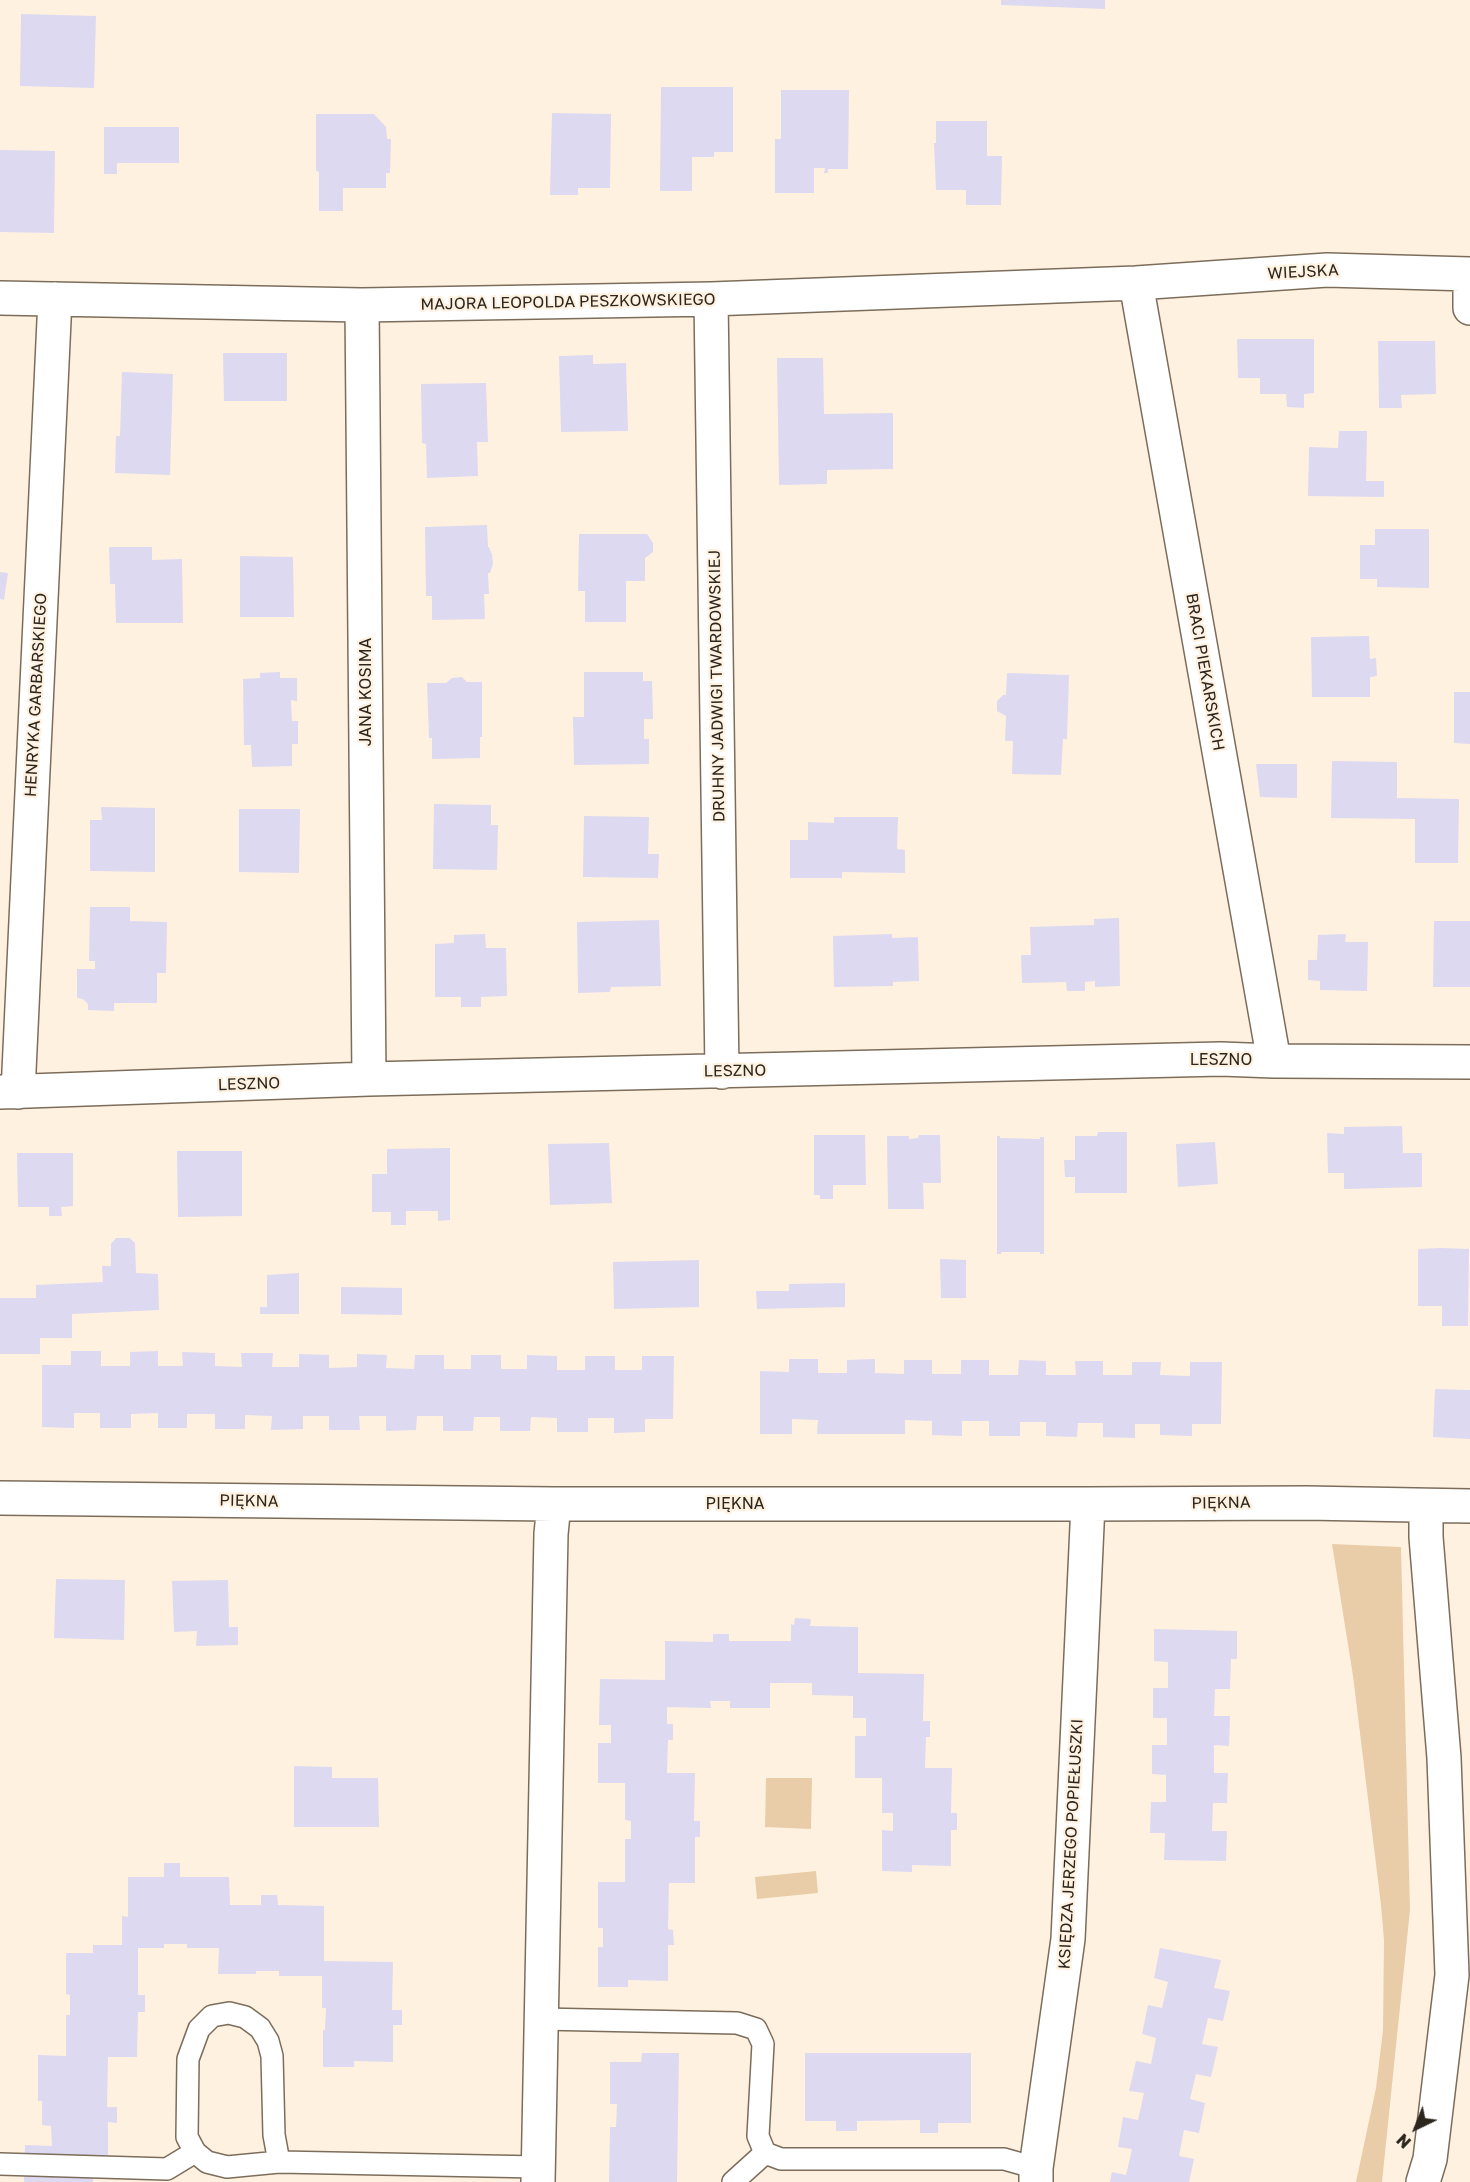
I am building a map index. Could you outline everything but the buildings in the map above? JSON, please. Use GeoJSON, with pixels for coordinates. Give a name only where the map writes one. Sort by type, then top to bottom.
{"type":"FeatureCollection","features":[{"type":"Feature","properties":{"kind":"street","name":"WIEJSKA"},"geometry":{"type":"LineString","coordinates":[[1137,283],[1327,270],[1470,274]]}},
{"type":"Feature","properties":{"kind":"street"},"geometry":{"type":"LineString","coordinates":[[1470,274],[1470,308]]}},
{"type":"Feature","properties":{"kind":"street","name":"MAJORA LEOPOLDA PESZKOWSKIEGO"},"geometry":{"type":"LineString","coordinates":[[0,298],[362,305],[711,299],[1137,283]]}},
{"type":"Feature","properties":{"kind":"street","name":"BRACI PIEKARSKICH"},"geometry":{"type":"LineString","coordinates":[[1137,283],[1274,1061]]}},
{"type":"Feature","properties":{"kind":"street","name":"HENRYKA GARBARSKIEGO"},"geometry":{"type":"LineString","coordinates":[[9,1092],[55,299]]}},
{"type":"Feature","properties":{"kind":"street","name":"DRUHNY JADWIGI TWARDOWSKIEJ"},"geometry":{"type":"LineString","coordinates":[[711,299],[722,1072]]}},
{"type":"Feature","properties":{"kind":"street","name":"JANA KOSIMA"},"geometry":{"type":"LineString","coordinates":[[362,305],[369,1079]]}},
{"type":"Feature","properties":{"kind":"street","name":"LESZNO"},"geometry":{"type":"LineString","coordinates":[[9,1092],[369,1079],[1221,1059],[1470,1062]]}},
{"type":"Feature","properties":{"kind":"street","name":"PIĘKNA"},"geometry":{"type":"LineString","coordinates":[[0,1498],[554,1504],[1312,1503],[1470,1506]]}},
{"type":"Feature","properties":{"kind":"street"},"geometry":{"type":"LineString","coordinates":[[538,2175],[551,1534],[554,1504]]}},
{"type":"Feature","properties":{"kind":"street","name":"KSIĘDZA JERZEGO POPIEŁUSZKI"},"geometry":{"type":"LineString","coordinates":[[1036,2175],[1068,1939],[1088,1504]]}},
{"type":"Feature","properties":{"kind":"street"},"geometry":{"type":"LineString","coordinates":[[1423,2182],[1430,2159],[1452,1975],[1444,1758],[1426,1537],[1426,1506]]}},
{"type":"Feature","properties":{"kind":"lane"},"geometry":{"type":"LineString","coordinates":[[279,2162],[274,2135],[272,2056],[268,2041],[260,2028],[245,2017],[229,2013],[212,2016],[199,2029],[188,2059],[187,2137],[195,2152],[207,2162],[227,2167],[279,2162],[538,2175]]}},
{"type":"Feature","properties":{"kind":"lane"},"geometry":{"type":"LineString","coordinates":[[541,2019],[736,2023],[756,2029],[763,2044],[758,2136],[765,2154],[781,2160],[1004,2159],[1036,2175]]}},
{"type":"Feature","properties":{"kind":"lane"},"geometry":{"type":"LineString","coordinates":[[0,2164],[166,2169],[195,2152]]}},
{"type":"Feature","properties":{"kind":"lane"},"geometry":{"type":"LineString","coordinates":[[733,2182],[765,2154]]}},
{"type":"Feature","properties":{"kind":"shaded area"},"geometry":{"type":"Polygon","coordinates":[[[1332,1544],[1401,1547],[1410,1910],[1382,2182],[1356,2182],[1376,2088],[1383,2030],[1384,1940],[1353,1676],[1332,1544]]]}},
{"type":"Feature","properties":{"kind":"shaded area"},"geometry":{"type":"Polygon","coordinates":[[[766,1778],[812,1778],[811,1829],[765,1827],[766,1778]]]}},
{"type":"Feature","properties":{"kind":"shaded area"},"geometry":{"type":"Polygon","coordinates":[[[816,1871],[818,1893],[757,1899],[755,1877],[816,1871]]]}}]}
